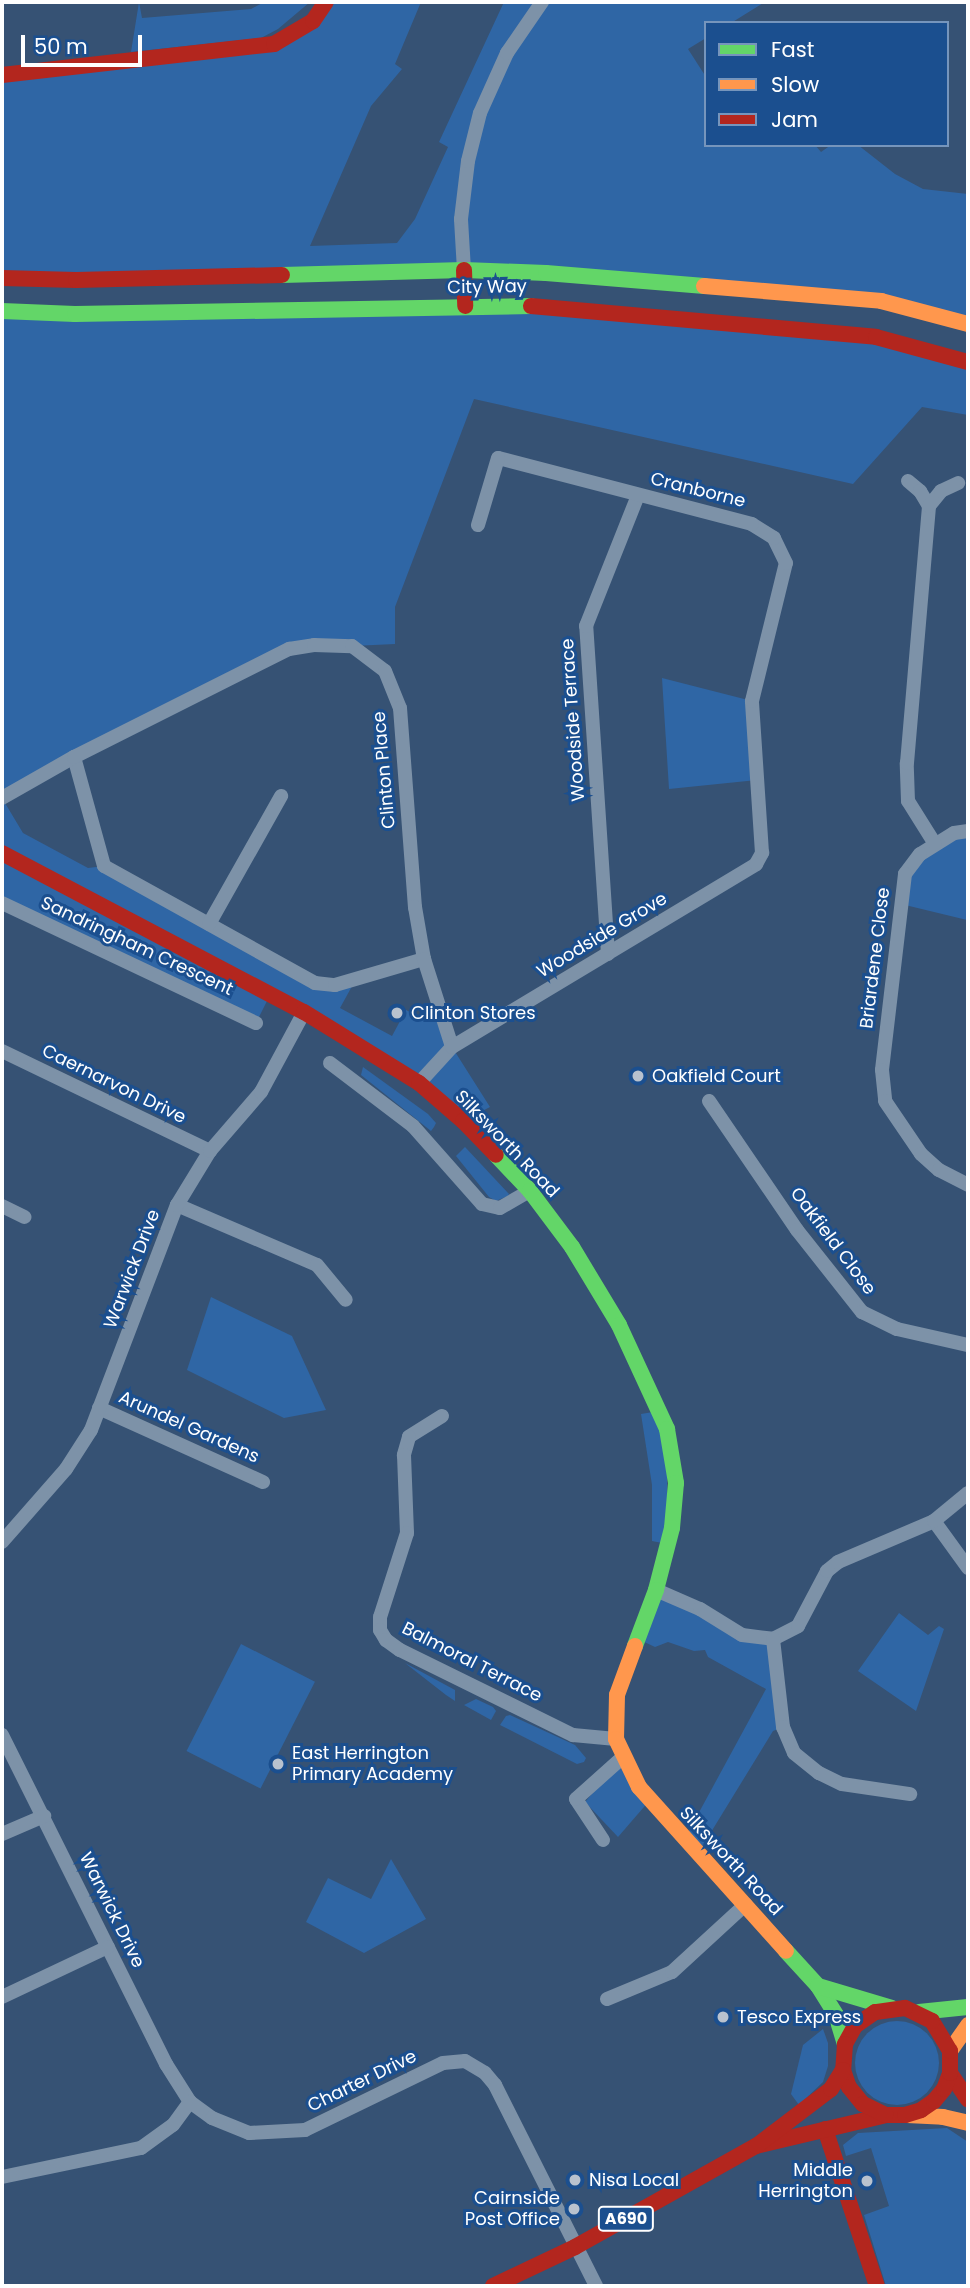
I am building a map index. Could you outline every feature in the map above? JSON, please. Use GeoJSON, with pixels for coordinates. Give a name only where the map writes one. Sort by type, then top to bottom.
{"type":"FeatureCollection","features":[{"type":"Feature","properties":{"kind":"main road"},"geometry":{"type":"LineString","coordinates":[[2,75],[274,44],[313,21],[326,2]]}},
{"type":"Feature","properties":{"kind":"main road"},"geometry":{"type":"LineString","coordinates":[[464,270],[465,306]]}},
{"type":"Feature","properties":{"kind":"main road","name":"City Way"},"geometry":{"type":"LineString","coordinates":[[2,278],[128,279],[464,270],[546,273],[881,301],[968,324]]}},
{"type":"Feature","properties":{"kind":"main road","name":"City Way"},"geometry":{"type":"LineString","coordinates":[[2,311],[75,314],[546,306],[876,337],[968,362]]}},
{"type":"Feature","properties":{"kind":"main road","name":"Silksworth Road"},"geometry":{"type":"LineString","coordinates":[[2,853],[304,1012],[419,1083],[463,1121],[530,1191],[572,1247],[619,1325],[667,1429],[676,1483],[672,1528],[656,1590],[617,1695],[616,1739],[639,1787],[697,1855],[818,1986],[836,2015],[845,2043]]}},
{"type":"Feature","properties":{"kind":"main road"},"geometry":{"type":"LineString","coordinates":[[818,1986],[892,2008],[919,2012],[968,2007]]}},
{"type":"Feature","properties":{"kind":"main road"},"geometry":{"type":"LineString","coordinates":[[886,2115],[863,2104],[849,2087],[843,2070],[845,2043],[855,2026],[875,2012],[892,2008]]}},
{"type":"Feature","properties":{"kind":"main road"},"geometry":{"type":"LineString","coordinates":[[919,2012],[932,2021],[945,2038],[950,2052],[950,2073],[968,2100]]}},
{"type":"Feature","properties":{"kind":"main road"},"geometry":{"type":"LineString","coordinates":[[950,2052],[968,2025]]}},
{"type":"Feature","properties":{"kind":"main road","name":"A690"},"geometry":{"type":"LineString","coordinates":[[493,2286],[575,2246],[756,2146],[831,2090],[843,2070]]}},
{"type":"Feature","properties":{"kind":"main road","name":"A690"},"geometry":{"type":"LineString","coordinates":[[756,2146],[886,2115],[905,2115],[921,2110],[934,2101],[944,2089],[950,2073]]}},
{"type":"Feature","properties":{"kind":"main road"},"geometry":{"type":"LineString","coordinates":[[905,2115],[943,2117],[968,2123]]}},
{"type":"Feature","properties":{"kind":"main road"},"geometry":{"type":"LineString","coordinates":[[825,2129],[877,2286]]}},
{"type":"Feature","properties":{"kind":"street"},"geometry":{"type":"LineString","coordinates":[[464,270],[461,219],[468,161],[480,113],[507,53],[542,2]]}},
{"type":"Feature","properties":{"kind":"street","name":"Cranborne"},"geometry":{"type":"LineString","coordinates":[[478,525],[498,458],[752,524],[774,538],[786,563],[752,701],[758,799]]}},
{"type":"Feature","properties":{"kind":"street"},"geometry":{"type":"LineString","coordinates":[[908,481],[920,491],[929,506],[927,558],[907,763],[908,801],[935,844],[954,833],[968,831]]}},
{"type":"Feature","properties":{"kind":"street"},"geometry":{"type":"LineString","coordinates":[[929,506],[941,491],[958,483]]}},
{"type":"Feature","properties":{"kind":"street","name":"Woodside Terrace"},"geometry":{"type":"LineString","coordinates":[[608,954],[586,626],[638,495]]}},
{"type":"Feature","properties":{"kind":"street","name":"Clinton Place"},"geometry":{"type":"LineString","coordinates":[[2,798],[74,757],[289,649],[314,645],[352,646],[385,671],[400,708],[415,907],[424,959],[452,1047]]}},
{"type":"Feature","properties":{"kind":"street"},"geometry":{"type":"LineString","coordinates":[[74,757],[104,866],[315,983],[335,985],[424,959]]}},
{"type":"Feature","properties":{"kind":"street"},"geometry":{"type":"LineString","coordinates":[[209,924],[281,796]]}},
{"type":"Feature","properties":{"kind":"street","name":"Woodside Grove"},"geometry":{"type":"LineString","coordinates":[[419,1083],[452,1047],[756,864],[762,853],[758,799]]}},
{"type":"Feature","properties":{"kind":"street","name":"Briardene Close"},"geometry":{"type":"LineString","coordinates":[[935,844],[920,854],[905,874],[884,1044],[884,1101],[921,1154],[939,1170],[968,1185]]}},
{"type":"Feature","properties":{"kind":"street","name":"Sandringham Crescent"},"geometry":{"type":"LineString","coordinates":[[2,903],[256,1023]]}},
{"type":"Feature","properties":{"kind":"street","name":"Warwick Drive"},"geometry":{"type":"LineString","coordinates":[[2,1542],[66,1469],[91,1430],[177,1205],[209,1152],[261,1092],[304,1012]]}},
{"type":"Feature","properties":{"kind":"street","name":"Caernarvon Drive"},"geometry":{"type":"LineString","coordinates":[[2,1051],[209,1152]]}},
{"type":"Feature","properties":{"kind":"street"},"geometry":{"type":"LineString","coordinates":[[330,1063],[413,1126],[482,1204],[500,1208],[530,1191]]}},
{"type":"Feature","properties":{"kind":"street","name":"Oakfield Close"},"geometry":{"type":"LineString","coordinates":[[709,1101],[797,1230],[863,1311],[897,1329],[968,1345]]}},
{"type":"Feature","properties":{"kind":"street"},"geometry":{"type":"LineString","coordinates":[[177,1205],[317,1265],[346,1300]]}},
{"type":"Feature","properties":{"kind":"street"},"geometry":{"type":"LineString","coordinates":[[2,1206],[25,1217]]}},
{"type":"Feature","properties":{"kind":"street","name":"Arundel Gardens"},"geometry":{"type":"LineString","coordinates":[[99,1408],[263,1482]]}},
{"type":"Feature","properties":{"kind":"street","name":"Balmoral Terrace"},"geometry":{"type":"LineString","coordinates":[[442,1416],[409,1437],[404,1455],[407,1533],[380,1617],[380,1630],[386,1640],[400,1650],[573,1735],[616,1739]]}},
{"type":"Feature","properties":{"kind":"street"},"geometry":{"type":"LineString","coordinates":[[656,1590],[701,1609],[742,1635],[773,1639],[798,1626],[827,1571],[838,1562],[934,1521],[968,1493]]}},
{"type":"Feature","properties":{"kind":"street"},"geometry":{"type":"LineString","coordinates":[[934,1521],[968,1567]]}},
{"type":"Feature","properties":{"kind":"street"},"geometry":{"type":"LineString","coordinates":[[773,1639],[783,1727],[794,1753],[819,1773],[842,1784],[910,1794]]}},
{"type":"Feature","properties":{"kind":"street","name":"Warwick Drive"},"geometry":{"type":"LineString","coordinates":[[2,1735],[166,2064],[190,2102]]}},
{"type":"Feature","properties":{"kind":"street"},"geometry":{"type":"LineString","coordinates":[[603,1840],[576,1799],[623,1757]]}},
{"type":"Feature","properties":{"kind":"street"},"geometry":{"type":"LineString","coordinates":[[2,1834],[44,1815]]}},
{"type":"Feature","properties":{"kind":"street"},"geometry":{"type":"LineString","coordinates":[[607,1999],[672,1972],[746,1905]]}},
{"type":"Feature","properties":{"kind":"street"},"geometry":{"type":"LineString","coordinates":[[2,1997],[108,1947]]}},
{"type":"Feature","properties":{"kind":"street","name":"Charter Drive"},"geometry":{"type":"LineString","coordinates":[[190,2102],[212,2118],[250,2133],[305,2130],[443,2063],[465,2062],[485,2073],[495,2085],[596,2286]]}},
{"type":"Feature","properties":{"kind":"street"},"geometry":{"type":"LineString","coordinates":[[2,2177],[141,2148],[173,2124],[190,2102]]}},
{"type":"Feature","properties":{"kind":"street"},"geometry":{"type":"LineString","coordinates":[[815,2103],[825,2129]]}},
{"type":"Feature","properties":{"kind":"shaded area"},"geometry":{"type":"Polygon","coordinates":[[[139,2],[142,18],[251,9],[264,2],[310,2],[278,29],[261,38],[131,52],[139,2]]]}},
{"type":"Feature","properties":{"kind":"shaded area"},"geometry":{"type":"Polygon","coordinates":[[[326,2],[421,2],[395,64],[402,69],[371,106],[310,246],[397,243],[415,219],[448,147],[439,142],[504,2],[765,2],[734,21],[704,21],[704,39],[688,49],[704,74],[704,147],[817,147],[821,152],[828,147],[861,147],[895,174],[923,189],[968,194],[968,324],[881,301],[546,273],[2,278],[2,75],[273,44],[326,2]]]}},
{"type":"Feature","properties":{"kind":"shaded area"},"geometry":{"type":"Polygon","coordinates":[[[529,306],[876,337],[968,362],[968,415],[922,407],[853,484],[474,399],[395,607],[395,644],[289,649],[2,798],[2,311],[529,306]]]}},
{"type":"Feature","properties":{"kind":"shaded area"},"geometry":{"type":"Polygon","coordinates":[[[662,678],[752,701],[757,780],[669,789],[662,678]]]}},
{"type":"Feature","properties":{"kind":"shaded area"},"geometry":{"type":"Polygon","coordinates":[[[2,798],[23,833],[88,868],[104,866],[315,983],[356,979],[340,1008],[392,1036],[406,1010],[427,1021],[442,1016],[452,1047],[490,1107],[463,1121],[270,995],[256,1023],[2,903],[2,798]]]}},
{"type":"Feature","properties":{"kind":"shaded area"},"geometry":{"type":"Polygon","coordinates":[[[968,831],[967,920],[901,904],[920,854],[968,831]]]}},
{"type":"Feature","properties":{"kind":"shaded area"},"geometry":{"type":"Polygon","coordinates":[[[363,1067],[428,1114],[436,1123],[431,1131],[361,1075],[363,1067]]]}},
{"type":"Feature","properties":{"kind":"shaded area"},"geometry":{"type":"Polygon","coordinates":[[[465,1147],[508,1196],[496,1201],[489,1197],[456,1156],[465,1147]]]}},
{"type":"Feature","properties":{"kind":"shaded area"},"geometry":{"type":"Polygon","coordinates":[[[211,1297],[292,1336],[326,1410],[284,1418],[187,1370],[211,1297]]]}},
{"type":"Feature","properties":{"kind":"shaded area"},"geometry":{"type":"Polygon","coordinates":[[[659,1411],[667,1429],[667,1544],[652,1541],[652,1485],[641,1414],[659,1411]]]}},
{"type":"Feature","properties":{"kind":"shaded area"},"geometry":{"type":"Polygon","coordinates":[[[656,1590],[725,1624],[773,1639],[783,1727],[773,1731],[697,1855],[684,1840],[766,1689],[708,1657],[705,1650],[694,1651],[668,1642],[655,1647],[638,1639],[656,1590]]]}},
{"type":"Feature","properties":{"kind":"shaded area"},"geometry":{"type":"Polygon","coordinates":[[[899,1613],[928,1635],[939,1626],[944,1629],[916,1711],[858,1671],[899,1613]]]}},
{"type":"Feature","properties":{"kind":"shaded area"},"geometry":{"type":"Polygon","coordinates":[[[241,1644],[315,1682],[260,1789],[187,1751],[241,1644]]]}},
{"type":"Feature","properties":{"kind":"shaded area"},"geometry":{"type":"Polygon","coordinates":[[[405,1663],[455,1690],[455,1701],[446,1695],[405,1663]]]}},
{"type":"Feature","properties":{"kind":"shaded area"},"geometry":{"type":"Polygon","coordinates":[[[476,1699],[496,1711],[491,1720],[464,1705],[476,1699]]]}},
{"type":"Feature","properties":{"kind":"shaded area"},"geometry":{"type":"Polygon","coordinates":[[[510,1715],[575,1745],[586,1758],[584,1762],[577,1764],[500,1725],[506,1716],[510,1715]]]}},
{"type":"Feature","properties":{"kind":"shaded area"},"geometry":{"type":"Polygon","coordinates":[[[623,1757],[650,1800],[618,1837],[585,1802],[623,1757]]]}},
{"type":"Feature","properties":{"kind":"shaded area"},"geometry":{"type":"Polygon","coordinates":[[[391,1859],[426,1919],[364,1953],[306,1922],[328,1878],[371,1899],[391,1859]]]}},
{"type":"Feature","properties":{"kind":"shaded area"},"geometry":{"type":"Polygon","coordinates":[[[889,2021],[905,2021],[921,2028],[932,2039],[939,2055],[936,2079],[927,2093],[905,2105],[889,2105],[873,2098],[862,2087],[855,2071],[855,2055],[862,2039],[873,2028],[889,2021]]]}},
{"type":"Feature","properties":{"kind":"shaded area"},"geometry":{"type":"Polygon","coordinates":[[[823,2029],[828,2043],[828,2066],[823,2082],[799,2105],[791,2094],[803,2045],[823,2029]]]}},
{"type":"Feature","properties":{"kind":"shaded area"},"geometry":{"type":"Polygon","coordinates":[[[947,2128],[968,2142],[968,2286],[886,2286],[864,2215],[889,2206],[871,2148],[846,2156],[843,2145],[858,2133],[947,2128]]]}},
{"type":"Feature","properties":{"kind":"traffic: fast"},"geometry":{"type":"LineString","coordinates":[[282,275],[464,270],[546,273],[704,286]]}},
{"type":"Feature","properties":{"kind":"traffic: fast"},"geometry":{"type":"LineString","coordinates":[[2,311],[75,314],[531,306]]}},
{"type":"Feature","properties":{"kind":"traffic: fast"},"geometry":{"type":"LineString","coordinates":[[496,1155],[530,1191],[572,1247],[619,1325],[667,1429],[676,1483],[672,1528],[656,1590],[635,1646]]}},
{"type":"Feature","properties":{"kind":"traffic: fast"},"geometry":{"type":"LineString","coordinates":[[786,1951],[818,1986],[836,2015],[845,2044]]}},
{"type":"Feature","properties":{"kind":"traffic: fast"},"geometry":{"type":"LineString","coordinates":[[818,1986],[892,2008]]}},
{"type":"Feature","properties":{"kind":"traffic: fast"},"geometry":{"type":"LineString","coordinates":[[919,2012],[968,2007]]}},
{"type":"Feature","properties":{"kind":"traffic: slow"},"geometry":{"type":"LineString","coordinates":[[704,286],[881,301],[968,324]]}},
{"type":"Feature","properties":{"kind":"traffic: slow"},"geometry":{"type":"LineString","coordinates":[[635,1646],[617,1695],[616,1739],[639,1787],[786,1951]]}},
{"type":"Feature","properties":{"kind":"traffic: slow"},"geometry":{"type":"LineString","coordinates":[[950,2051],[968,2025]]}},
{"type":"Feature","properties":{"kind":"traffic: slow"},"geometry":{"type":"LineString","coordinates":[[907,2115],[943,2117],[968,2123]]}},
{"type":"Feature","properties":{"kind":"traffic: jam"},"geometry":{"type":"LineString","coordinates":[[2,75],[274,44],[313,21],[326,2]]}},
{"type":"Feature","properties":{"kind":"traffic: jam"},"geometry":{"type":"LineString","coordinates":[[464,270],[465,306]]}},
{"type":"Feature","properties":{"kind":"traffic: jam"},"geometry":{"type":"LineString","coordinates":[[2,278],[76,280],[282,275]]}},
{"type":"Feature","properties":{"kind":"traffic: jam"},"geometry":{"type":"LineString","coordinates":[[531,306],[876,337],[968,362]]}},
{"type":"Feature","properties":{"kind":"traffic: jam"},"geometry":{"type":"LineString","coordinates":[[2,853],[304,1012],[419,1083],[463,1121],[496,1155]]}},
{"type":"Feature","properties":{"kind":"traffic: jam"},"geometry":{"type":"LineString","coordinates":[[756,2146],[886,2115],[905,2115],[921,2110],[934,2101],[944,2089],[950,2073],[950,2051],[932,2021],[905,2008],[875,2012],[855,2026],[845,2044],[843,2070],[849,2087],[863,2104],[886,2115]]}},
{"type":"Feature","properties":{"kind":"traffic: jam"},"geometry":{"type":"LineString","coordinates":[[493,2286],[575,2247],[756,2146],[831,2089],[843,2070]]}},
{"type":"Feature","properties":{"kind":"traffic: jam"},"geometry":{"type":"LineString","coordinates":[[950,2073],[968,2100]]}},
{"type":"Feature","properties":{"kind":"traffic: jam"},"geometry":{"type":"LineString","coordinates":[[825,2129],[877,2286]]}},
{"type":"Feature","properties":{"kind":"place","name":"Clinton Stores"},"geometry":{"type":"Point","coordinates":[397,1013]}},
{"type":"Feature","properties":{"kind":"place","name":"Oakfield Court"},"geometry":{"type":"Point","coordinates":[638,1076]}},
{"type":"Feature","properties":{"kind":"place","name":"East Herrington Primary Academy"},"geometry":{"type":"Point","coordinates":[278,1764]}},
{"type":"Feature","properties":{"kind":"place","name":"Tesco Express"},"geometry":{"type":"Point","coordinates":[723,2017]}},
{"type":"Feature","properties":{"kind":"place","name":"Nisa Local"},"geometry":{"type":"Point","coordinates":[575,2180]}},
{"type":"Feature","properties":{"kind":"place","name":"Middle Herrington"},"geometry":{"type":"Point","coordinates":[867,2181]}},
{"type":"Feature","properties":{"kind":"place","name":"Cairnside Post Office"},"geometry":{"type":"Point","coordinates":[574,2209]}}]}
